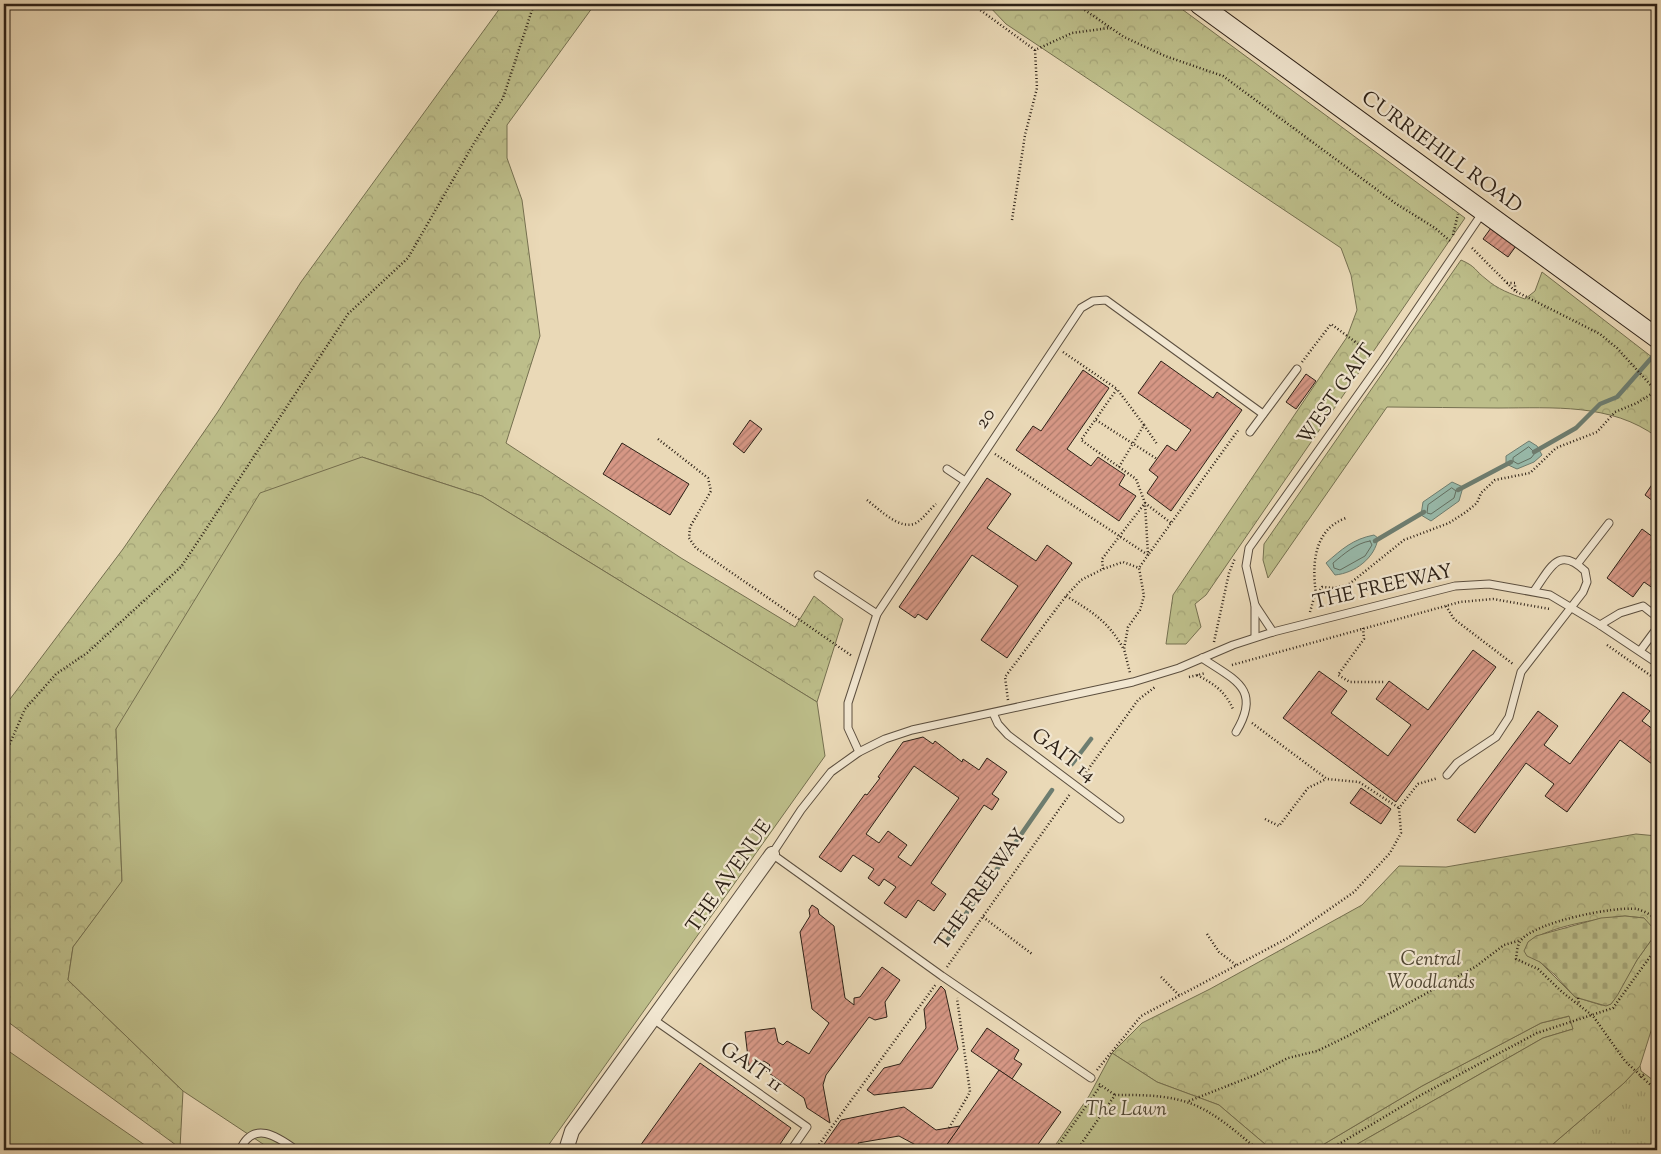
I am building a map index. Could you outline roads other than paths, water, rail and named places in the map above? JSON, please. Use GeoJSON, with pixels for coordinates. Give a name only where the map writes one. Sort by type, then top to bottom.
{"type":"FeatureCollection","features":[{"type":"Feature","properties":{"kind":"street","name":"CURRIEHILL ROAD"},"geometry":{"type":"LineString","coordinates":[[1199,4],[1657,338]]}},
{"type":"Feature","properties":{"kind":"street","name":"THE AVENUE"},"geometry":{"type":"LineString","coordinates":[[566,1150],[572,1131],[772,854]]}},
{"type":"Feature","properties":{"kind":"lane","name":"WEST GAIT"},"geometry":{"type":"LineString","coordinates":[[1255,637],[1255,605],[1246,566],[1249,548],[1382,361],[1483,212]]}},
{"type":"Feature","properties":{"kind":"lane","name":"20"},"geometry":{"type":"LineString","coordinates":[[859,752],[848,728],[848,703],[877,614],[1081,308],[1093,300],[1106,300],[1263,414]]}},
{"type":"Feature","properties":{"kind":"lane"},"geometry":{"type":"LineString","coordinates":[[1250,432],[1297,369]]}},
{"type":"Feature","properties":{"kind":"lane"},"geometry":{"type":"LineString","coordinates":[[947,469],[965,481]]}},
{"type":"Feature","properties":{"kind":"lane"},"geometry":{"type":"LineString","coordinates":[[1578,563],[1609,523]]}},
{"type":"Feature","properties":{"kind":"lane"},"geometry":{"type":"LineString","coordinates":[[1447,775],[1457,763],[1496,737],[1509,717],[1521,672],[1572,607],[1587,582],[1586,571],[1574,560],[1565,558],[1557,560],[1534,591]]}},
{"type":"Feature","properties":{"kind":"lane"},"geometry":{"type":"LineString","coordinates":[[818,575],[877,614]]}},
{"type":"Feature","properties":{"kind":"lane","name":"THE FREEWAY"},"geometry":{"type":"LineString","coordinates":[[1202,658],[1255,637],[1455,586],[1489,584],[1550,595],[1600,624]]}},
{"type":"Feature","properties":{"kind":"lane","name":"WEST GAIT"},"geometry":{"type":"LineString","coordinates":[[1255,605],[1273,632]]}},
{"type":"Feature","properties":{"kind":"lane"},"geometry":{"type":"LineString","coordinates":[[1657,617],[1643,606],[1620,613],[1600,624],[1657,663]]}},
{"type":"Feature","properties":{"kind":"lane"},"geometry":{"type":"LineString","coordinates":[[1640,651],[1657,628]]}},
{"type":"Feature","properties":{"kind":"lane"},"geometry":{"type":"LineString","coordinates":[[993,713],[1133,682],[1178,668],[1202,658],[1243,686],[1247,695],[1245,718],[1236,732]]}},
{"type":"Feature","properties":{"kind":"lane","name":"THE AVENUE"},"geometry":{"type":"LineString","coordinates":[[772,854],[816,790],[831,772],[859,752],[885,739],[912,730],[993,713]]}},
{"type":"Feature","properties":{"kind":"lane","name":"GAIT 14"},"geometry":{"type":"LineString","coordinates":[[993,713],[998,724],[1008,735],[1120,819]]}},
{"type":"Feature","properties":{"kind":"lane"},"geometry":{"type":"LineString","coordinates":[[772,854],[942,976],[1091,1078]]}},
{"type":"Feature","properties":{"kind":"lane","name":"GAIT 11"},"geometry":{"type":"LineString","coordinates":[[653,1019],[807,1127],[791,1150]]}},
{"type":"Feature","properties":{"kind":"lane"},"geometry":{"type":"LineString","coordinates":[[240,1150],[244,1140],[252,1134],[262,1132],[285,1142],[296,1150]]}},
{"type":"Feature","properties":{"kind":"water"},"geometry":{"type":"Polygon","coordinates":[[[1529,441],[1537,446],[1542,455],[1534,462],[1517,469],[1506,464],[1506,456],[1529,441]]]}},
{"type":"Feature","properties":{"kind":"water"},"geometry":{"type":"Polygon","coordinates":[[[1452,482],[1463,487],[1459,501],[1431,521],[1421,515],[1423,502],[1452,482]]]}},
{"type":"Feature","properties":{"kind":"water"},"geometry":{"type":"Polygon","coordinates":[[[1374,535],[1378,538],[1373,552],[1368,558],[1357,568],[1335,575],[1326,563],[1354,542],[1374,535]]]}},
{"type":"Feature","properties":{"kind":"waterway"},"geometry":{"type":"LineString","coordinates":[[1534,452],[1576,428],[1600,404],[1617,397],[1654,355]]}},
{"type":"Feature","properties":{"kind":"waterway"},"geometry":{"type":"LineString","coordinates":[[1458,490],[1511,462]]}},
{"type":"Feature","properties":{"kind":"waterway"},"geometry":{"type":"LineString","coordinates":[[1375,541],[1424,512]]}},
{"type":"Feature","properties":{"kind":"waterway"},"geometry":{"type":"LineString","coordinates":[[1072,764],[1091,739]]}},
{"type":"Feature","properties":{"kind":"waterway"},"geometry":{"type":"LineString","coordinates":[[947,941],[1052,790]]}},
{"type":"Feature","properties":{"kind":"park label","name":"Central Woodlands"},"geometry":{"type":"Point","coordinates":[1431,972]}},
{"type":"Feature","properties":{"kind":"park label","name":"The Lawn"},"geometry":{"type":"Point","coordinates":[1126,1110]}}]}
